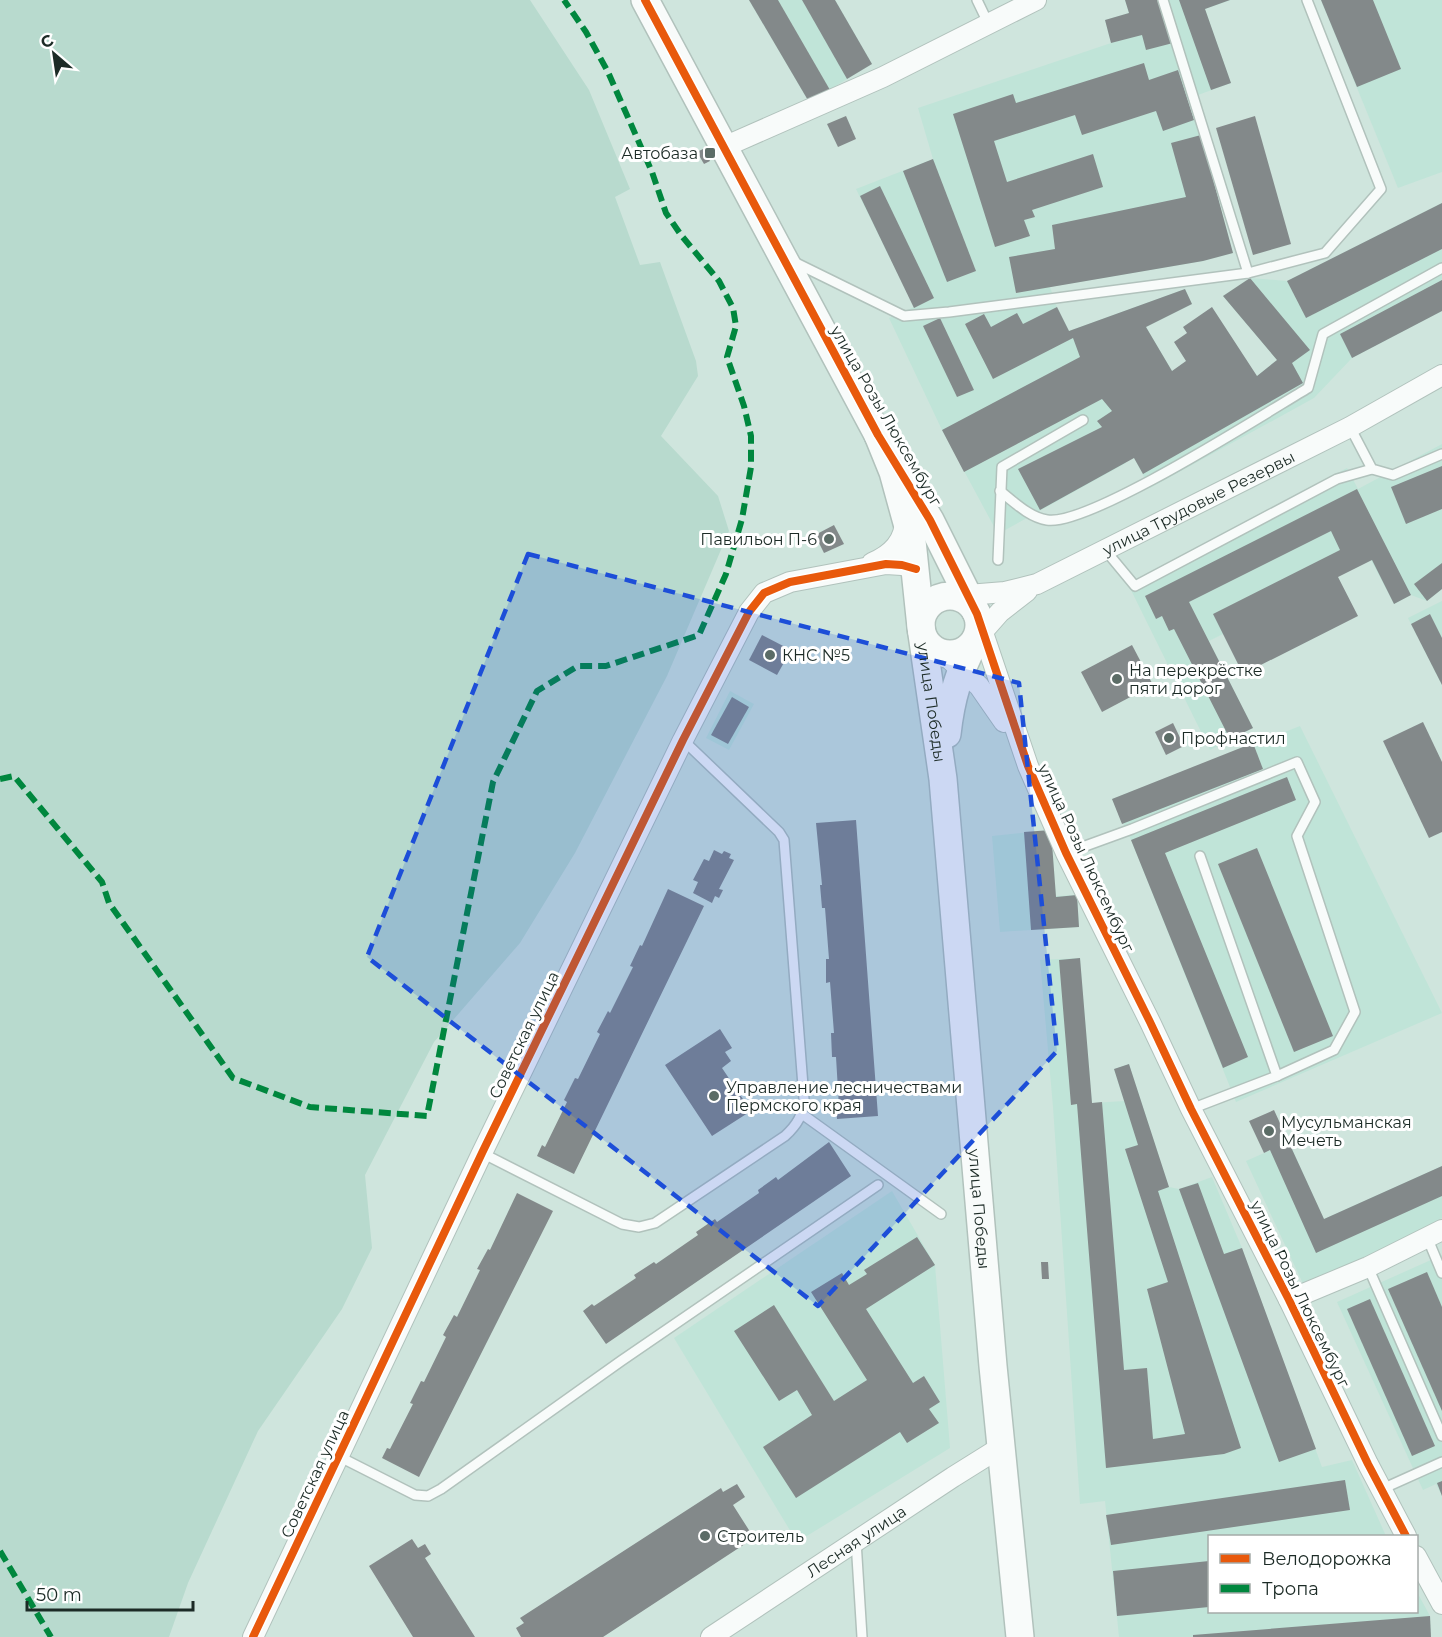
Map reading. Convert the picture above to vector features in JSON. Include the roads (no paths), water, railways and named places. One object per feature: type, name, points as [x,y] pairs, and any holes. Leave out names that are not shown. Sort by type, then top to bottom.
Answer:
[{"type":"street","name":"улица Розы Люксембург","points":[[645,0],[878,435],[930,520],[1028,766],[1066,853],[1191,1109],[1405,1535]]},
{"type":"street","points":[[724,147],[883,77],[1036,0]]},
{"type":"street","name":"улица Трудовые Резервы","points":[[969,615],[1005,592],[1037,584],[1106,551],[1350,427],[1442,375]]},
{"type":"street","name":"улица Розы Люксембург","points":[[878,435],[904,507],[916,569],[921,627]]},
{"type":"street","points":[[865,566],[881,560],[897,546],[905,528],[904,507]]},
{"type":"street","name":"Советская улица","points":[[253,1637],[482,1153],[682,740],[755,602],[764,592],[790,582],[865,566],[903,565],[916,569]]},
{"type":"street","points":[[1028,766],[989,697],[953,661],[928,644],[921,627],[923,614],[931,603],[969,615],[999,612],[1037,584]]},
{"type":"street","points":[[953,661],[957,654],[968,648],[969,615]]},
{"type":"street","name":"улица Победы","points":[[921,627],[943,780],[1001,1448],[1020,1637]]},
{"type":"street","name":"улица Победы","points":[[943,780],[953,661]]},
{"type":"street","points":[[1289,1300],[1435,1234]]},
{"type":"street","name":"Лесная улица","points":[[711,1637],[856,1540],[1001,1448]]},
{"type":"street","points":[[1418,1560],[1442,1604]]},
{"type":"lane","points":[[977,0],[989,25]]},
{"type":"lane","points":[[1163,0],[1248,273]]},
{"type":"lane","points":[[782,256],[904,316],[1248,273],[1325,253],[1381,189],[1306,0]]},
{"type":"lane","points":[[1000,491],[1030,514],[1048,521],[1083,513],[1148,482],[1308,388],[1323,334],[1442,268]]},
{"type":"lane","points":[[998,560],[1002,467],[1083,420]]},
{"type":"lane","points":[[1350,427],[1372,469]]},
{"type":"lane","points":[[1106,551],[1135,586],[1337,479],[1372,469],[1394,476],[1442,454]]},
{"type":"lane","points":[[482,1153],[622,1224],[639,1227],[655,1224],[785,1136],[802,1114],[803,1088],[784,840],[779,832],[682,740]]},
{"type":"lane","points":[[1066,853],[1132,829],[1297,762],[1315,802],[1298,836],[1355,1012],[1334,1050],[1277,1076],[1191,1109]]},
{"type":"lane","points":[[1200,856],[1277,1076]]},
{"type":"lane","points":[[802,1114],[941,1214]]},
{"type":"lane","points":[[338,1456],[414,1495],[428,1496],[441,1490],[621,1361],[878,1185]]},
{"type":"lane","points":[[1435,1234],[1442,1273]]},
{"type":"lane","points":[[1368,1266],[1442,1436]]},
{"type":"lane","points":[[1382,1489],[1442,1462]]},
{"type":"lane","points":[[856,1540],[862,1637]]},
{"type":"place","name":"Автобаза","points":[[710,153]]},
{"type":"place","name":"Павильон П-6","points":[[829,539]]},
{"type":"place","name":"КНС №5","points":[[770,655]]},
{"type":"place","name":"На перекрёстке пяти дорог","points":[[1117,679]]},
{"type":"place","name":"Профнастил","points":[[1169,738]]},
{"type":"place","name":"Управление лесничествами Пермского края","points":[[714,1096]]},
{"type":"place","name":"Мусульманская Мечеть","points":[[1269,1131]]},
{"type":"place","name":"Строитель","points":[[705,1536]]}]
